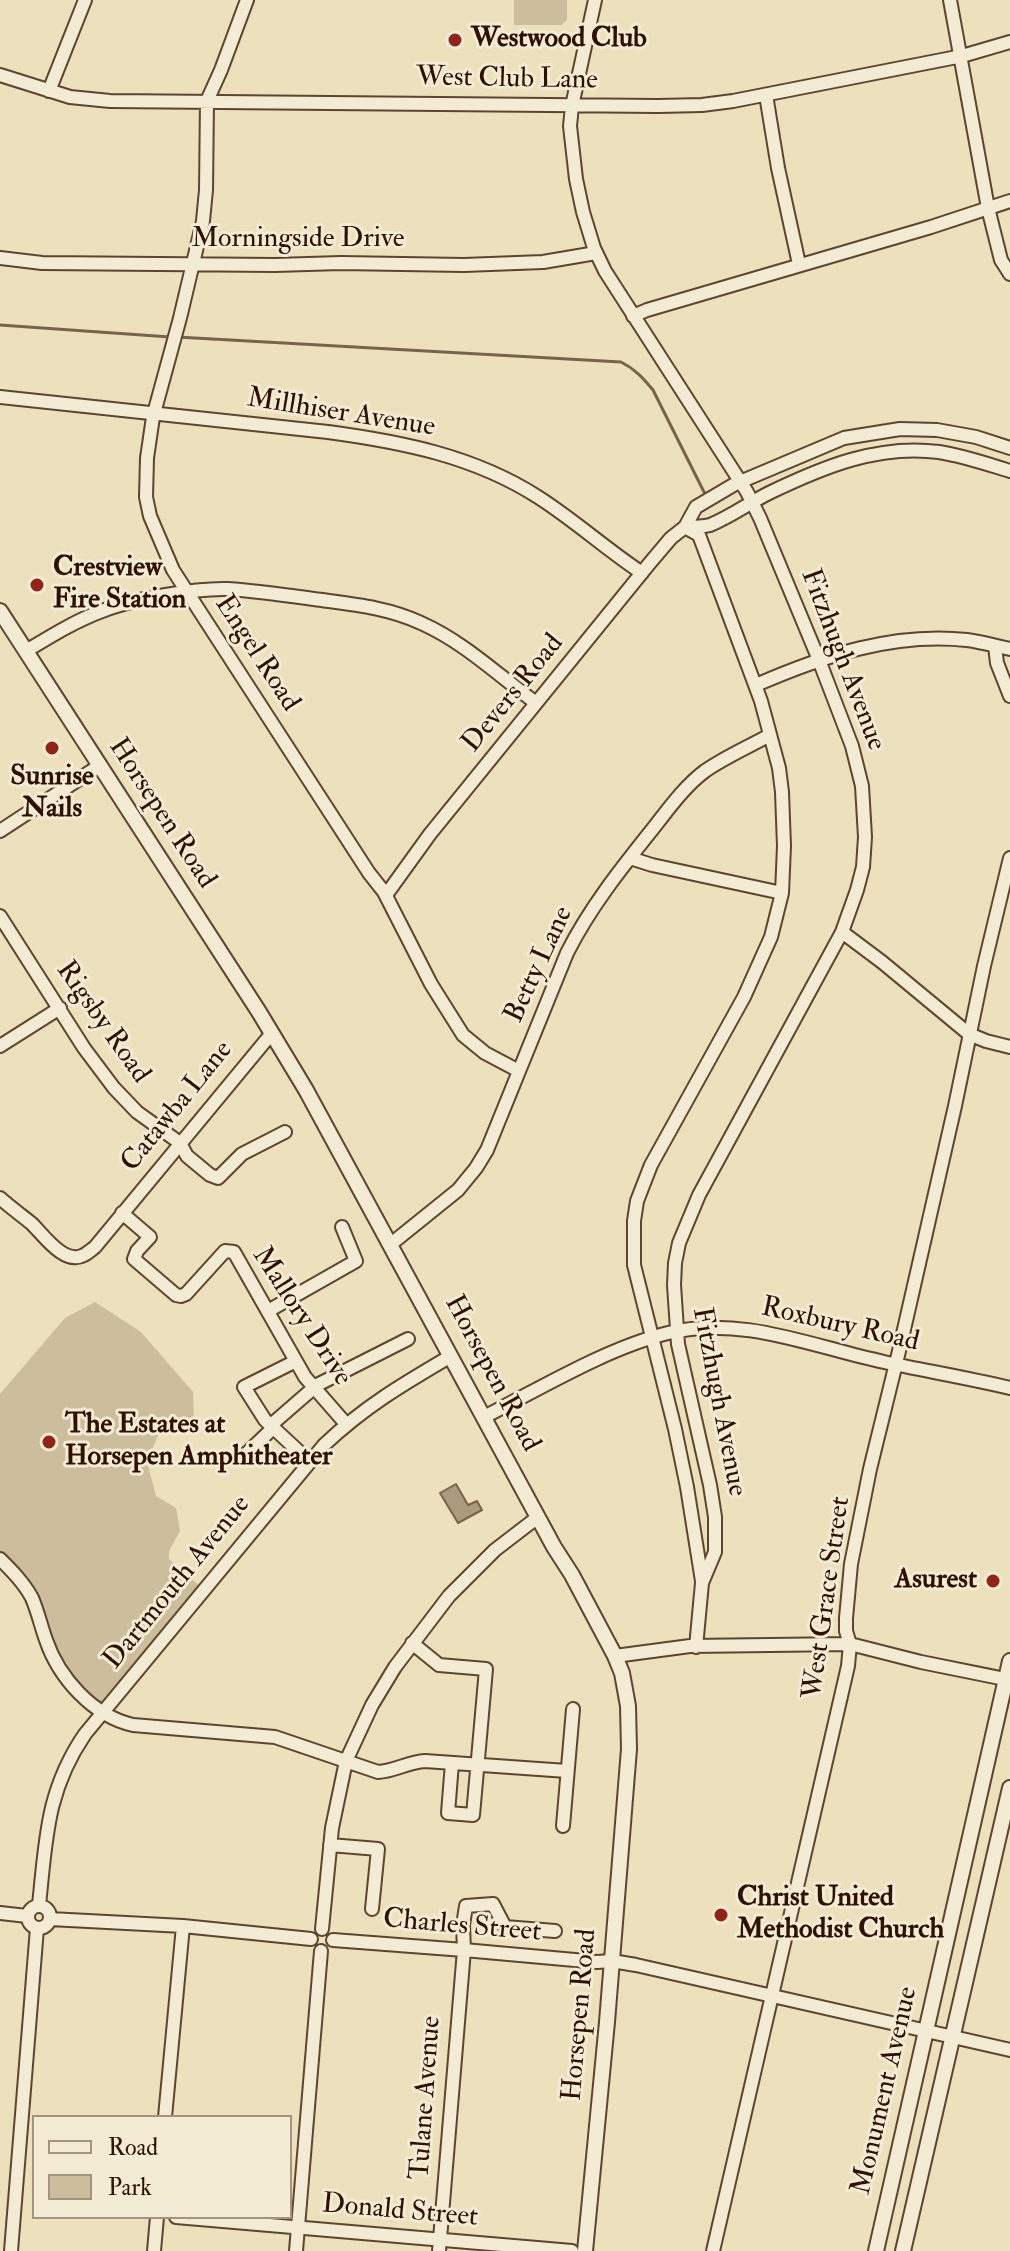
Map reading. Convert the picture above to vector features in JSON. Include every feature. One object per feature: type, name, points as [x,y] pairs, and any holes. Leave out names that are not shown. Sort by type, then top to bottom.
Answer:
[{"type":"street","points":[[49,91],[85,0]]},
{"type":"street","points":[[207,101],[247,0]]},
{"type":"street","name":"Fitzhugh Avenue","points":[[595,0],[570,126],[576,179],[596,253],[752,502],[852,746],[862,786],[865,817],[863,867],[842,932],[688,1219],[675,1263],[678,1344],[715,1517],[715,1552],[702,1583]]},
{"type":"street","points":[[950,0],[988,208],[1001,260],[1010,274]]},
{"type":"street","name":"West Club Lane","points":[[0,75],[83,99],[702,105],[962,56],[1010,42]]},
{"type":"street","points":[[766,95],[799,264]]},
{"type":"street","name":"Engel Road","points":[[207,101],[203,221],[155,413],[147,458],[146,497],[150,516],[173,570],[386,895],[431,984],[463,1035],[485,1053],[519,1071]]},
{"type":"street","points":[[633,316],[1010,201]]},
{"type":"street","name":"Morningside Drive","points":[[0,258],[42,263],[506,265],[596,253]]},
{"type":"street","name":"Millhiser Avenue","points":[[0,397],[378,439],[426,449],[496,473],[540,498],[642,573]]},
{"type":"street","name":"Devers Road","points":[[386,895],[430,834],[536,703],[671,538],[685,527],[696,507],[741,482],[818,447],[877,431],[937,430],[976,437],[1010,448]]},
{"type":"street","points":[[685,527],[708,526],[831,465],[879,453],[940,452],[1010,471]]},
{"type":"street","name":"Fitzhugh Avenue","points":[[685,527],[699,535],[756,685],[782,792],[784,846],[782,893],[771,937],[760,964],[651,1165],[637,1201],[633,1233],[634,1265],[681,1458],[702,1583],[696,1647]]},
{"type":"street","points":[[26,651],[102,610],[187,592],[225,589],[262,592],[373,607],[404,616],[448,637],[536,703]]},
{"type":"street","name":"Horsepen Road","points":[[0,611],[272,1033],[330,1132],[622,1673],[630,1733],[627,1796],[585,2251]]},
{"type":"street","points":[[756,685],[819,660],[874,644],[913,639],[971,640],[1010,649]]},
{"type":"street","points":[[995,646],[997,663],[1010,696]]},
{"type":"street","name":"Betty Lane","points":[[391,1244],[444,1203],[476,1168],[487,1150],[555,980],[578,931],[630,858],[695,780],[725,759],[770,735]]},
{"type":"street","points":[[0,831],[99,766]]},
{"type":"street","points":[[630,858],[782,893]]},
{"type":"street","name":"West Grace Street","points":[[713,2251],[848,1666],[850,1644],[846,1618],[851,1564],[870,1469],[1010,858]]},
{"type":"street","name":"Rigsby Road","points":[[0,916],[84,1048],[114,1088],[137,1112],[180,1143],[187,1156],[210,1175],[218,1178],[242,1154],[285,1132]]},
{"type":"street","points":[[842,932],[969,1034],[1010,1047]]},
{"type":"street","points":[[0,1046],[60,1008]]},
{"type":"street","name":"Catawba Lane","points":[[122,1213],[272,1033]]},
{"type":"street","points":[[0,1198],[56,1249],[74,1257],[84,1256],[95,1247],[122,1213]]},
{"type":"street","name":"Mallory Drive","points":[[122,1213],[150,1237],[134,1259],[176,1295],[186,1294],[225,1251],[234,1252],[296,1361],[314,1388],[346,1424]]},
{"type":"street","points":[[268,1311],[356,1261],[342,1227]]},
{"type":"street","name":"Roxbury Road","points":[[484,1417],[592,1363],[651,1338],[710,1327],[748,1329],[1010,1388]]},
{"type":"street","points":[[246,1454],[314,1388],[408,1339]]},
{"type":"street","name":"Dartmouth Avenue","points":[[39,1905],[54,1792],[74,1750],[309,1461],[346,1424],[380,1398],[451,1356]]},
{"type":"street","points":[[296,1361],[244,1387],[262,1416],[309,1461]]},
{"type":"street","points":[[322,1929],[330,1845],[346,1761],[380,1689],[449,1596],[475,1568],[538,1517]]},
{"type":"street","points":[[0,1559],[15,1574],[33,1601],[46,1641],[65,1677],[102,1713],[115,1720],[133,1725],[275,1737],[378,1772],[414,1762],[567,1771]]},
{"type":"street","points":[[412,1643],[439,1665],[486,1669],[473,1815],[448,1813],[452,1763]]},
{"type":"street","points":[[615,1656],[696,1647],[850,1644],[1008,1679]]},
{"type":"street","name":"Monument Avenue","points":[[876,2251],[1010,1661]]},
{"type":"street","points":[[563,1826],[573,1709]]},
{"type":"street","name":"Monument Avenue","points":[[903,2251],[1010,1788]]},
{"type":"street","points":[[330,1845],[378,1849],[372,1909]]},
{"type":"street","name":"Tulane Avenue","points":[[439,2245],[466,1906],[493,1904],[505,1927],[555,1931]]},
{"type":"street","points":[[39,1905],[48,1909],[50,1919],[47,1925],[37,1928],[29,1923],[27,1916],[39,1905]]},
{"type":"street","points":[[0,1913],[27,1916]]},
{"type":"street","points":[[50,1919],[183,1926],[311,1939]]},
{"type":"street","points":[[165,2115],[183,1926]]},
{"type":"street","points":[[11,2251],[37,1928]]},
{"type":"street","points":[[322,1929],[331,1934],[333,1940],[327,1949],[321,1951],[315,1948],[311,1939],[316,1931],[322,1929]]},
{"type":"street","name":"Charles Street","points":[[333,1940],[612,1961],[1010,2050]]},
{"type":"street","points":[[296,2251],[321,1951]]},
{"type":"street","points":[[154,2251],[157,2219]]},
{"type":"street","name":"Donald Street","points":[[200,2219],[298,2227],[439,2245],[572,2251]]},
{"type":"green space","points":[[514,0],[567,0],[567,20],[561,25],[514,25]]},
{"type":"green space","points":[[95,1302],[141,1332],[193,1392],[194,1423],[159,1433],[147,1462],[156,1496],[176,1508],[180,1531],[169,1551],[169,1559],[203,1589],[102,1712],[70,1683],[38,1614],[0,1560],[0,1394],[65,1318]]},
{"type":"shaded area","points":[[456,1484],[468,1505],[477,1501],[482,1510],[458,1523],[440,1493]]},
{"type":"waterway","points":[[0,325],[170,337]]},
{"type":"waterway","points":[[177,337],[621,362],[653,390],[705,494]]},
{"type":"place","name":"Westwood Club","points":[[455,40]]},
{"type":"place","name":"Crestview Fire Station","points":[[37,585]]},
{"type":"place","name":"Sunrise Nails","points":[[52,748]]},
{"type":"place","name":"The Estates at Horsepen Amphitheater","points":[[49,1442]]},
{"type":"place","name":"Asurest","points":[[993,1581]]},
{"type":"place","name":"Christ United Methodist Church","points":[[721,1915]]}]
